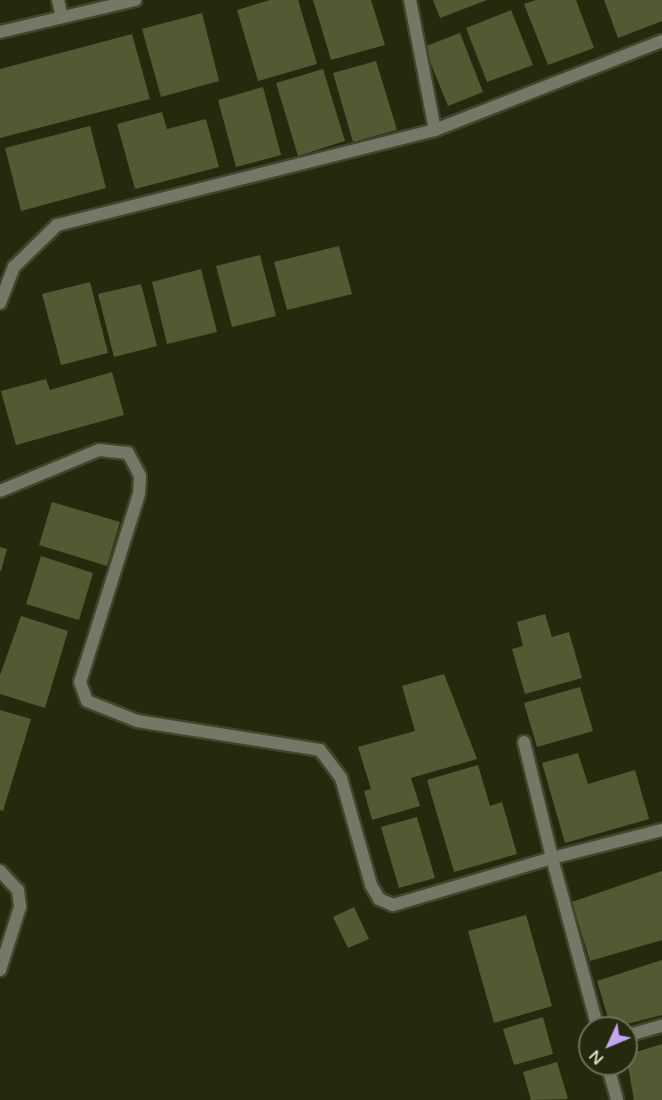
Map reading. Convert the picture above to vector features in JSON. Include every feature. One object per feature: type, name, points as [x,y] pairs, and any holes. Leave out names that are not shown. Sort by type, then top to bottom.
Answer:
[{"type":"street","points":[[58,0],[62,17]]},
{"type":"street","points":[[0,32],[135,0]]},
{"type":"street","points":[[410,0],[435,130]]},
{"type":"street","points":[[0,303],[14,267],[57,225],[435,130],[662,41]]},
{"type":"street","points":[[0,491],[99,450],[128,453],[140,476],[139,494],[80,682],[81,693],[96,706],[137,722],[320,750],[341,778],[379,899],[393,905],[552,858],[662,830]]},
{"type":"street","points":[[524,742],[552,858],[595,1016]]},
{"type":"street","points":[[0,871],[18,890],[20,907],[0,970]]},
{"type":"street","points":[[638,1033],[662,1026]]},
{"type":"street","points":[[611,1076],[617,1100]]},
{"type":"building","points":[[270,0],[298,0],[317,64],[258,81],[237,10]]},
{"type":"building","points":[[313,0],[371,0],[385,45],[331,60]]},
{"type":"building","points":[[433,0],[487,0],[440,18]]},
{"type":"building","points":[[536,0],[576,0],[594,48],[548,65],[524,4]]},
{"type":"building","points":[[604,0],[662,0],[662,21],[618,38]]},
{"type":"building","points":[[511,10],[533,65],[487,82],[466,28]]},
{"type":"building","points":[[202,13],[219,81],[161,97],[142,29]]},
{"type":"building","points":[[460,33],[483,92],[448,106],[424,47]]},
{"type":"building","points":[[132,34],[150,99],[0,138],[0,69]]},
{"type":"building","points":[[376,61],[397,130],[353,142],[333,73]]},
{"type":"building","points":[[323,69],[345,141],[298,156],[276,83]]},
{"type":"building","points":[[263,87],[281,155],[236,167],[218,100]]},
{"type":"building","points":[[162,112],[167,129],[206,119],[219,167],[135,189],[117,124]]},
{"type":"building","points":[[90,126],[106,188],[21,211],[5,148]]},
{"type":"building","points":[[339,246],[352,294],[287,310],[274,262]]},
{"type":"building","points":[[260,255],[276,316],[232,327],[216,266]]},
{"type":"building","points":[[201,269],[217,332],[167,344],[152,282]]},
{"type":"building","points":[[90,282],[108,353],[61,365],[42,294]]},
{"type":"building","points":[[141,284],[157,346],[114,357],[98,294]]},
{"type":"building","points":[[112,372],[124,415],[16,445],[1,391],[46,379],[50,390]]},
{"type":"building","points":[[52,502],[120,522],[107,566],[39,545]]},
{"type":"building","points":[[0,547],[7,549],[1,571],[0,571]]},
{"type":"building","points":[[41,556],[93,573],[79,620],[26,604]]},
{"type":"building","points":[[545,614],[552,637],[569,632],[582,678],[525,694],[512,649],[523,646],[517,622]]},
{"type":"building","points":[[21,616],[68,631],[45,708],[0,694],[0,675]]},
{"type":"building","points":[[444,674],[477,759],[411,778],[420,806],[372,820],[364,791],[371,789],[358,747],[415,731],[402,686]]},
{"type":"building","points":[[580,687],[593,731],[537,747],[524,703]]},
{"type":"building","points":[[0,710],[31,719],[3,811],[0,810]]},
{"type":"building","points":[[578,753],[588,784],[635,770],[649,819],[565,843],[542,763]]},
{"type":"building","points":[[478,765],[490,806],[502,802],[517,854],[454,872],[427,780]]},
{"type":"building","points":[[417,817],[435,878],[399,888],[381,827]]},
{"type":"building","points":[[662,871],[662,940],[590,961],[572,902]]},
{"type":"building","points":[[354,907],[369,939],[348,948],[333,917]]},
{"type":"building","points":[[526,915],[552,1006],[494,1023],[468,931]]},
{"type":"building","points":[[662,960],[662,1015],[638,1021],[638,1016],[607,1016],[597,981]]},
{"type":"building","points":[[543,1017],[553,1054],[514,1065],[503,1029]]},
{"type":"building","points":[[662,1044],[662,1100],[634,1100],[630,1076],[638,1076],[638,1051]]},
{"type":"building","points":[[557,1062],[568,1099],[531,1100],[523,1072]]}]
